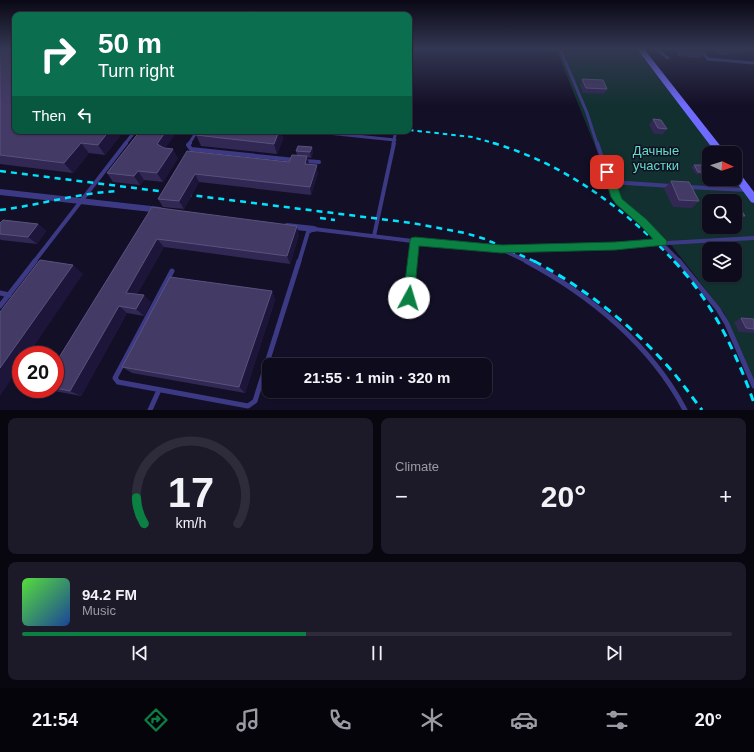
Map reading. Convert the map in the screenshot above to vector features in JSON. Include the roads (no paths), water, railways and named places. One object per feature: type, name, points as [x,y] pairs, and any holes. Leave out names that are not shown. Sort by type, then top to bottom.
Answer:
[{"type":"main road","points":[[656,68],[716,146]]},
{"type":"main road","points":[[742,183],[754,199]]},
{"type":"street","points":[[0,192],[166,211]]},
{"type":"street","points":[[275,224],[314,229]]},
{"type":"lane","points":[[568,68],[587,113],[616,197],[619,202],[643,222],[690,273],[721,314],[728,324],[754,386]]},
{"type":"lane","points":[[0,306],[133,134]]},
{"type":"lane","points":[[195,134],[188,145],[191,149],[319,162]]},
{"type":"lane","points":[[337,134],[395,140]]},
{"type":"lane","points":[[374,236],[396,134]]},
{"type":"lane","points":[[611,182],[674,186]]},
{"type":"lane","points":[[681,187],[747,190]]},
{"type":"lane","points":[[172,271],[115,378],[118,382],[248,406],[254,401],[308,232],[314,229],[501,249],[615,246],[662,242],[754,238]]},
{"type":"lane","points":[[409,298],[415,241]]},
{"type":"lane","points":[[501,249],[525,259],[558,278],[604,312],[633,340],[658,368],[677,394],[685,410]]},
{"type":"lane","points":[[0,293],[9,295]]},
{"type":"lane","points":[[150,410],[159,390]]},
{"type":"railway","points":[[412,130],[472,137],[497,144]]},
{"type":"railway","points":[[493,143],[545,163],[592,190],[635,224],[674,261]]},
{"type":"railway","points":[[0,171],[412,223],[465,233],[485,239],[535,261]]},
{"type":"railway","points":[[0,210],[88,194],[118,191]]},
{"type":"railway","points":[[320,218],[335,220]]},
{"type":"railway","points":[[535,261],[572,283],[590,296],[642,339],[672,371],[702,410]]},
{"type":"railway","points":[[674,261],[688,276],[722,328],[731,346],[754,403]]},
{"type":"park label","name":"Дачные участки","points":[[656,158]]}]
